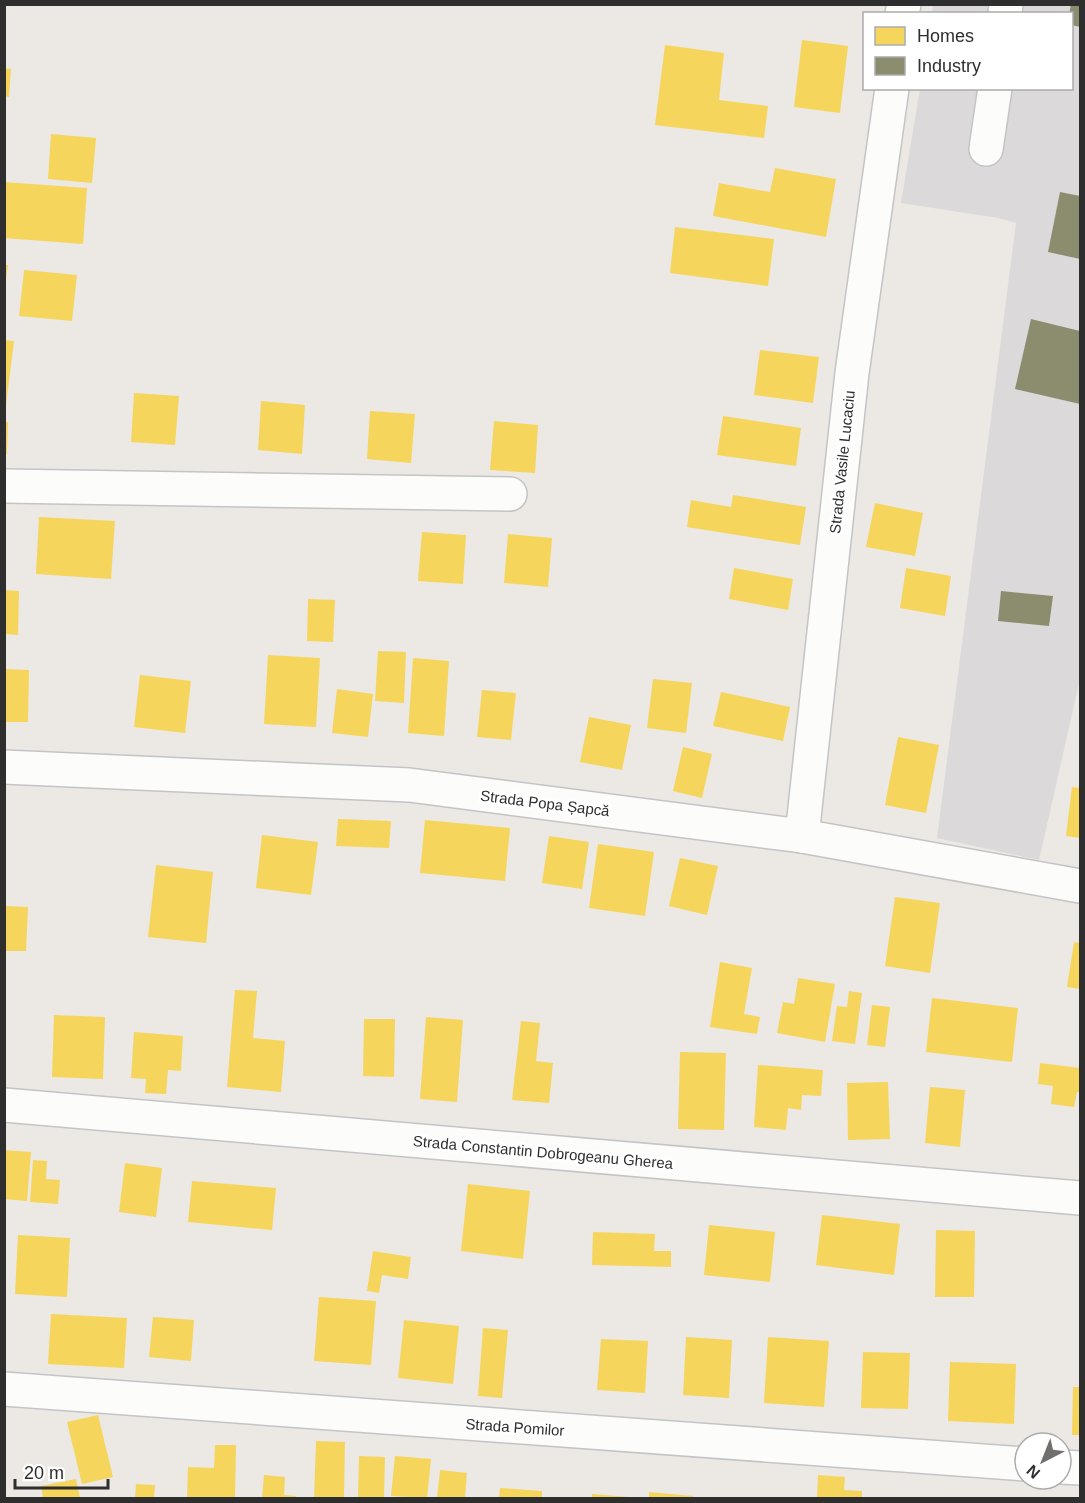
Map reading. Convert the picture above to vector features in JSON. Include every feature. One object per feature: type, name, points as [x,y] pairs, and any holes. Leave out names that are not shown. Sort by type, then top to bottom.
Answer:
[{"type":"street","name":"Strada Vasile Lucaciu","points":[[801,836],[852,373],[892,90]]},
{"type":"street","points":[[986,149],[994,90]]},
{"type":"street","points":[[4,486],[510,495]]},
{"type":"street","name":"Strada Popa Șapcă","points":[[4,767],[410,785],[801,836],[1080,886]]},
{"type":"street","name":"Strada Constantin Dobrogeanu Gherea","points":[[4,1105],[1080,1198]]},
{"type":"street","name":"Strada Pomilor","points":[[4,1389],[1013,1463]]},
{"type":"shaded area","points":[[933,5],[1080,5],[1080,679],[1039,860],[937,838],[1016,223],[998,218],[901,203],[920,90],[1073,90],[1073,12],[932,12]]},
{"type":"building: Homes","points":[[802,40],[848,46],[840,113],[794,107]]},
{"type":"building: Homes","points":[[665,45],[724,53],[719,100],[768,106],[764,138],[655,125]]},
{"type":"building: Homes","points":[[4,68],[11,69],[9,97],[4,96]]},
{"type":"building: Homes","points":[[51,134],[96,138],[92,183],[48,179]]},
{"type":"building: Homes","points":[[775,168],[836,179],[826,237],[713,216],[719,183],[770,192]]},
{"type":"building: Homes","points":[[4,182],[87,188],[83,244],[4,238]]},
{"type":"building: Homes","points":[[675,227],[774,239],[768,286],[670,273]]},
{"type":"building: Homes","points":[[4,265],[8,265],[6,280],[4,280]]},
{"type":"building: Homes","points":[[24,270],[77,275],[72,321],[19,316]]},
{"type":"building: Homes","points":[[4,340],[14,341],[6,405],[4,405]]},
{"type":"building: Homes","points":[[760,350],[819,357],[813,403],[754,395]]},
{"type":"building: Homes","points":[[134,393],[179,396],[175,445],[131,442]]},
{"type":"building: Homes","points":[[261,401],[305,405],[302,454],[258,450]]},
{"type":"building: Homes","points":[[370,411],[415,414],[411,463],[367,459]]},
{"type":"building: Homes","points":[[723,416],[801,428],[796,466],[717,455]]},
{"type":"building: Homes","points":[[494,421],[538,425],[535,473],[490,470]]},
{"type":"building: Homes","points":[[4,422],[8,422],[7,454],[4,454]]},
{"type":"building: Homes","points":[[733,495],[806,507],[800,545],[687,527],[691,500],[731,507]]},
{"type":"building: Homes","points":[[875,503],[923,513],[915,556],[866,547]]},
{"type":"building: Homes","points":[[39,517],[115,521],[111,579],[36,574]]},
{"type":"building: Homes","points":[[422,532],[466,535],[463,584],[418,581]]},
{"type":"building: Homes","points":[[508,534],[552,538],[548,587],[504,583]]},
{"type":"building: Homes","points":[[734,568],[793,579],[788,610],[729,599]]},
{"type":"building: Homes","points":[[906,568],[951,576],[945,616],[900,608]]},
{"type":"building: Homes","points":[[4,590],[19,591],[18,635],[4,634]]},
{"type":"building: Homes","points":[[308,599],[335,600],[333,642],[307,641]]},
{"type":"building: Homes","points":[[378,651],[406,652],[404,703],[375,701]]},
{"type":"building: Homes","points":[[268,655],[320,658],[316,727],[264,724]]},
{"type":"building: Homes","points":[[413,658],[449,661],[444,736],[408,733]]},
{"type":"building: Homes","points":[[4,669],[29,670],[28,722],[4,722]]},
{"type":"building: Homes","points":[[140,675],[191,681],[185,733],[134,727]]},
{"type":"building: Homes","points":[[653,679],[692,683],[686,733],[647,728]]},
{"type":"building: Homes","points":[[337,689],[373,694],[368,737],[332,733]]},
{"type":"building: Homes","points":[[482,690],[516,693],[511,740],[477,737]]},
{"type":"building: Homes","points":[[721,692],[790,707],[783,741],[713,726]]},
{"type":"building: Homes","points":[[589,717],[631,725],[622,770],[580,762]]},
{"type":"building: Homes","points":[[898,737],[939,745],[926,813],[885,805]]},
{"type":"building: Homes","points":[[683,747],[712,754],[702,798],[673,791]]},
{"type":"building: Homes","points":[[1072,787],[1080,788],[1080,838],[1066,836]]},
{"type":"building: Homes","points":[[338,819],[391,821],[389,848],[336,846]]},
{"type":"building: Homes","points":[[425,820],[510,828],[505,881],[420,873]]},
{"type":"building: Homes","points":[[262,835],[318,842],[311,895],[256,888]]},
{"type":"building: Homes","points":[[549,836],[589,842],[582,889],[542,883]]},
{"type":"building: Homes","points":[[598,844],[654,852],[645,916],[589,908]]},
{"type":"building: Homes","points":[[680,858],[718,866],[707,915],[669,906]]},
{"type":"building: Homes","points":[[156,865],[213,872],[206,943],[148,937]]},
{"type":"building: Homes","points":[[895,897],[940,903],[930,973],[885,966]]},
{"type":"building: Homes","points":[[4,906],[28,907],[26,951],[4,951]]},
{"type":"building: Homes","points":[[1074,942],[1080,943],[1080,989],[1067,987]]},
{"type":"building: Homes","points":[[720,962],[752,968],[744,1014],[760,1017],[757,1034],[710,1027]]},
{"type":"building: Homes","points":[[798,978],[835,984],[825,1042],[777,1033],[783,1002],[794,1004]]},
{"type":"building: Homes","points":[[235,990],[257,991],[253,1038],[285,1041],[281,1092],[227,1087]]},
{"type":"building: Homes","points":[[849,991],[862,993],[855,1044],[832,1041],[837,1006],[847,1007]]},
{"type":"building: Homes","points":[[932,998],[1018,1008],[1012,1062],[926,1052]]},
{"type":"building: Homes","points":[[872,1005],[890,1007],[885,1047],[867,1045]]},
{"type":"building: Homes","points":[[54,1015],[105,1017],[103,1079],[52,1077]]},
{"type":"building: Homes","points":[[426,1017],[463,1020],[457,1102],[420,1099]]},
{"type":"building: Homes","points":[[364,1019],[395,1019],[394,1077],[363,1076]]},
{"type":"building: Homes","points":[[521,1021],[540,1023],[536,1061],[553,1063],[549,1103],[512,1100]]},
{"type":"building: Homes","points":[[134,1032],[183,1036],[181,1071],[168,1070],[166,1094],[145,1093],[146,1079],[131,1078]]},
{"type":"building: Homes","points":[[680,1052],[726,1053],[724,1130],[678,1129]]},
{"type":"building: Homes","points":[[1040,1063],[1080,1068],[1080,1092],[1077,1092],[1074,1107],[1051,1104],[1053,1086],[1038,1084]]},
{"type":"building: Homes","points":[[758,1065],[823,1070],[821,1096],[802,1095],[801,1110],[788,1108],[786,1130],[754,1127]]},
{"type":"building: Homes","points":[[888,1082],[890,1139],[848,1140],[847,1083]]},
{"type":"building: Homes","points":[[930,1087],[965,1090],[960,1147],[925,1143]]},
{"type":"building: Homes","points":[[4,1150],[31,1152],[27,1201],[4,1199]]},
{"type":"building: Homes","points":[[33,1160],[47,1161],[46,1179],[60,1180],[58,1204],[30,1202]]},
{"type":"building: Homes","points":[[125,1163],[162,1168],[156,1217],[119,1212]]},
{"type":"building: Homes","points":[[192,1181],[276,1188],[272,1230],[188,1222]]},
{"type":"building: Homes","points":[[468,1184],[530,1191],[523,1259],[461,1251]]},
{"type":"building: Homes","points":[[822,1215],[900,1224],[894,1275],[816,1265]]},
{"type":"building: Homes","points":[[709,1225],[775,1232],[770,1282],[704,1275]]},
{"type":"building: Homes","points":[[936,1230],[975,1231],[974,1297],[935,1297]]},
{"type":"building: Homes","points":[[593,1232],[655,1234],[654,1251],[671,1251],[671,1267],[592,1265]]},
{"type":"building: Homes","points":[[18,1235],[70,1238],[67,1297],[15,1294]]},
{"type":"building: Homes","points":[[373,1251],[411,1257],[408,1279],[382,1275],[379,1293],[367,1291]]},
{"type":"building: Homes","points":[[319,1297],[376,1301],[371,1365],[314,1361]]},
{"type":"building: Homes","points":[[51,1314],[127,1318],[124,1368],[48,1364]]},
{"type":"building: Homes","points":[[153,1317],[194,1320],[191,1361],[149,1357]]},
{"type":"building: Homes","points":[[404,1320],[459,1326],[453,1384],[398,1378]]},
{"type":"building: Homes","points":[[483,1328],[508,1330],[502,1398],[478,1396]]},
{"type":"building: Homes","points":[[686,1337],[732,1340],[729,1398],[683,1395]]},
{"type":"building: Homes","points":[[768,1337],[829,1341],[824,1407],[764,1403]]},
{"type":"building: Homes","points":[[601,1339],[648,1341],[645,1393],[597,1390]]},
{"type":"building: Homes","points":[[863,1352],[910,1353],[908,1409],[861,1408]]},
{"type":"building: Homes","points":[[950,1362],[1016,1364],[1014,1424],[948,1421]]},
{"type":"building: Homes","points":[[1073,1387],[1080,1387],[1080,1435],[1073,1435]]},
{"type":"building: Homes","points":[[98,1415],[113,1477],[82,1484],[67,1422]]},
{"type":"building: Homes","points":[[316,1441],[345,1442],[344,1498],[314,1498]]},
{"type":"building: Homes","points":[[215,1445],[236,1445],[235,1498],[187,1498],[188,1467],[214,1468]]},
{"type":"building: Homes","points":[[359,1456],[385,1457],[384,1498],[358,1498]]},
{"type":"building: Homes","points":[[395,1456],[431,1459],[427,1498],[391,1496]]},
{"type":"building: Homes","points":[[440,1470],[467,1473],[465,1498],[437,1498]]},
{"type":"building: Homes","points":[[264,1475],[285,1477],[284,1495],[296,1496],[296,1498],[262,1498]]},
{"type":"building: Homes","points":[[818,1475],[845,1477],[844,1490],[862,1491],[862,1498],[817,1498]]},
{"type":"building: Homes","points":[[76,1479],[80,1498],[43,1498],[41,1486]]},
{"type":"building: Homes","points":[[136,1484],[155,1485],[154,1498],[135,1498]]},
{"type":"building: Homes","points":[[500,1488],[542,1491],[542,1498],[499,1498]]},
{"type":"building: Homes","points":[[649,1492],[693,1496],[693,1498],[649,1498]]},
{"type":"building: Homes","points":[[592,1494],[629,1497],[629,1498],[592,1498]]},
{"type":"building: Industry","points":[[1071,4],[1080,4],[1080,27],[1073,25],[1073,12],[1069,12]]},
{"type":"building: Industry","points":[[1060,192],[1080,196],[1080,259],[1048,252]]},
{"type":"building: Industry","points":[[1031,319],[1080,331],[1080,404],[1015,389]]},
{"type":"building: Industry","points":[[1001,591],[1053,596],[1049,626],[998,621]]}]
